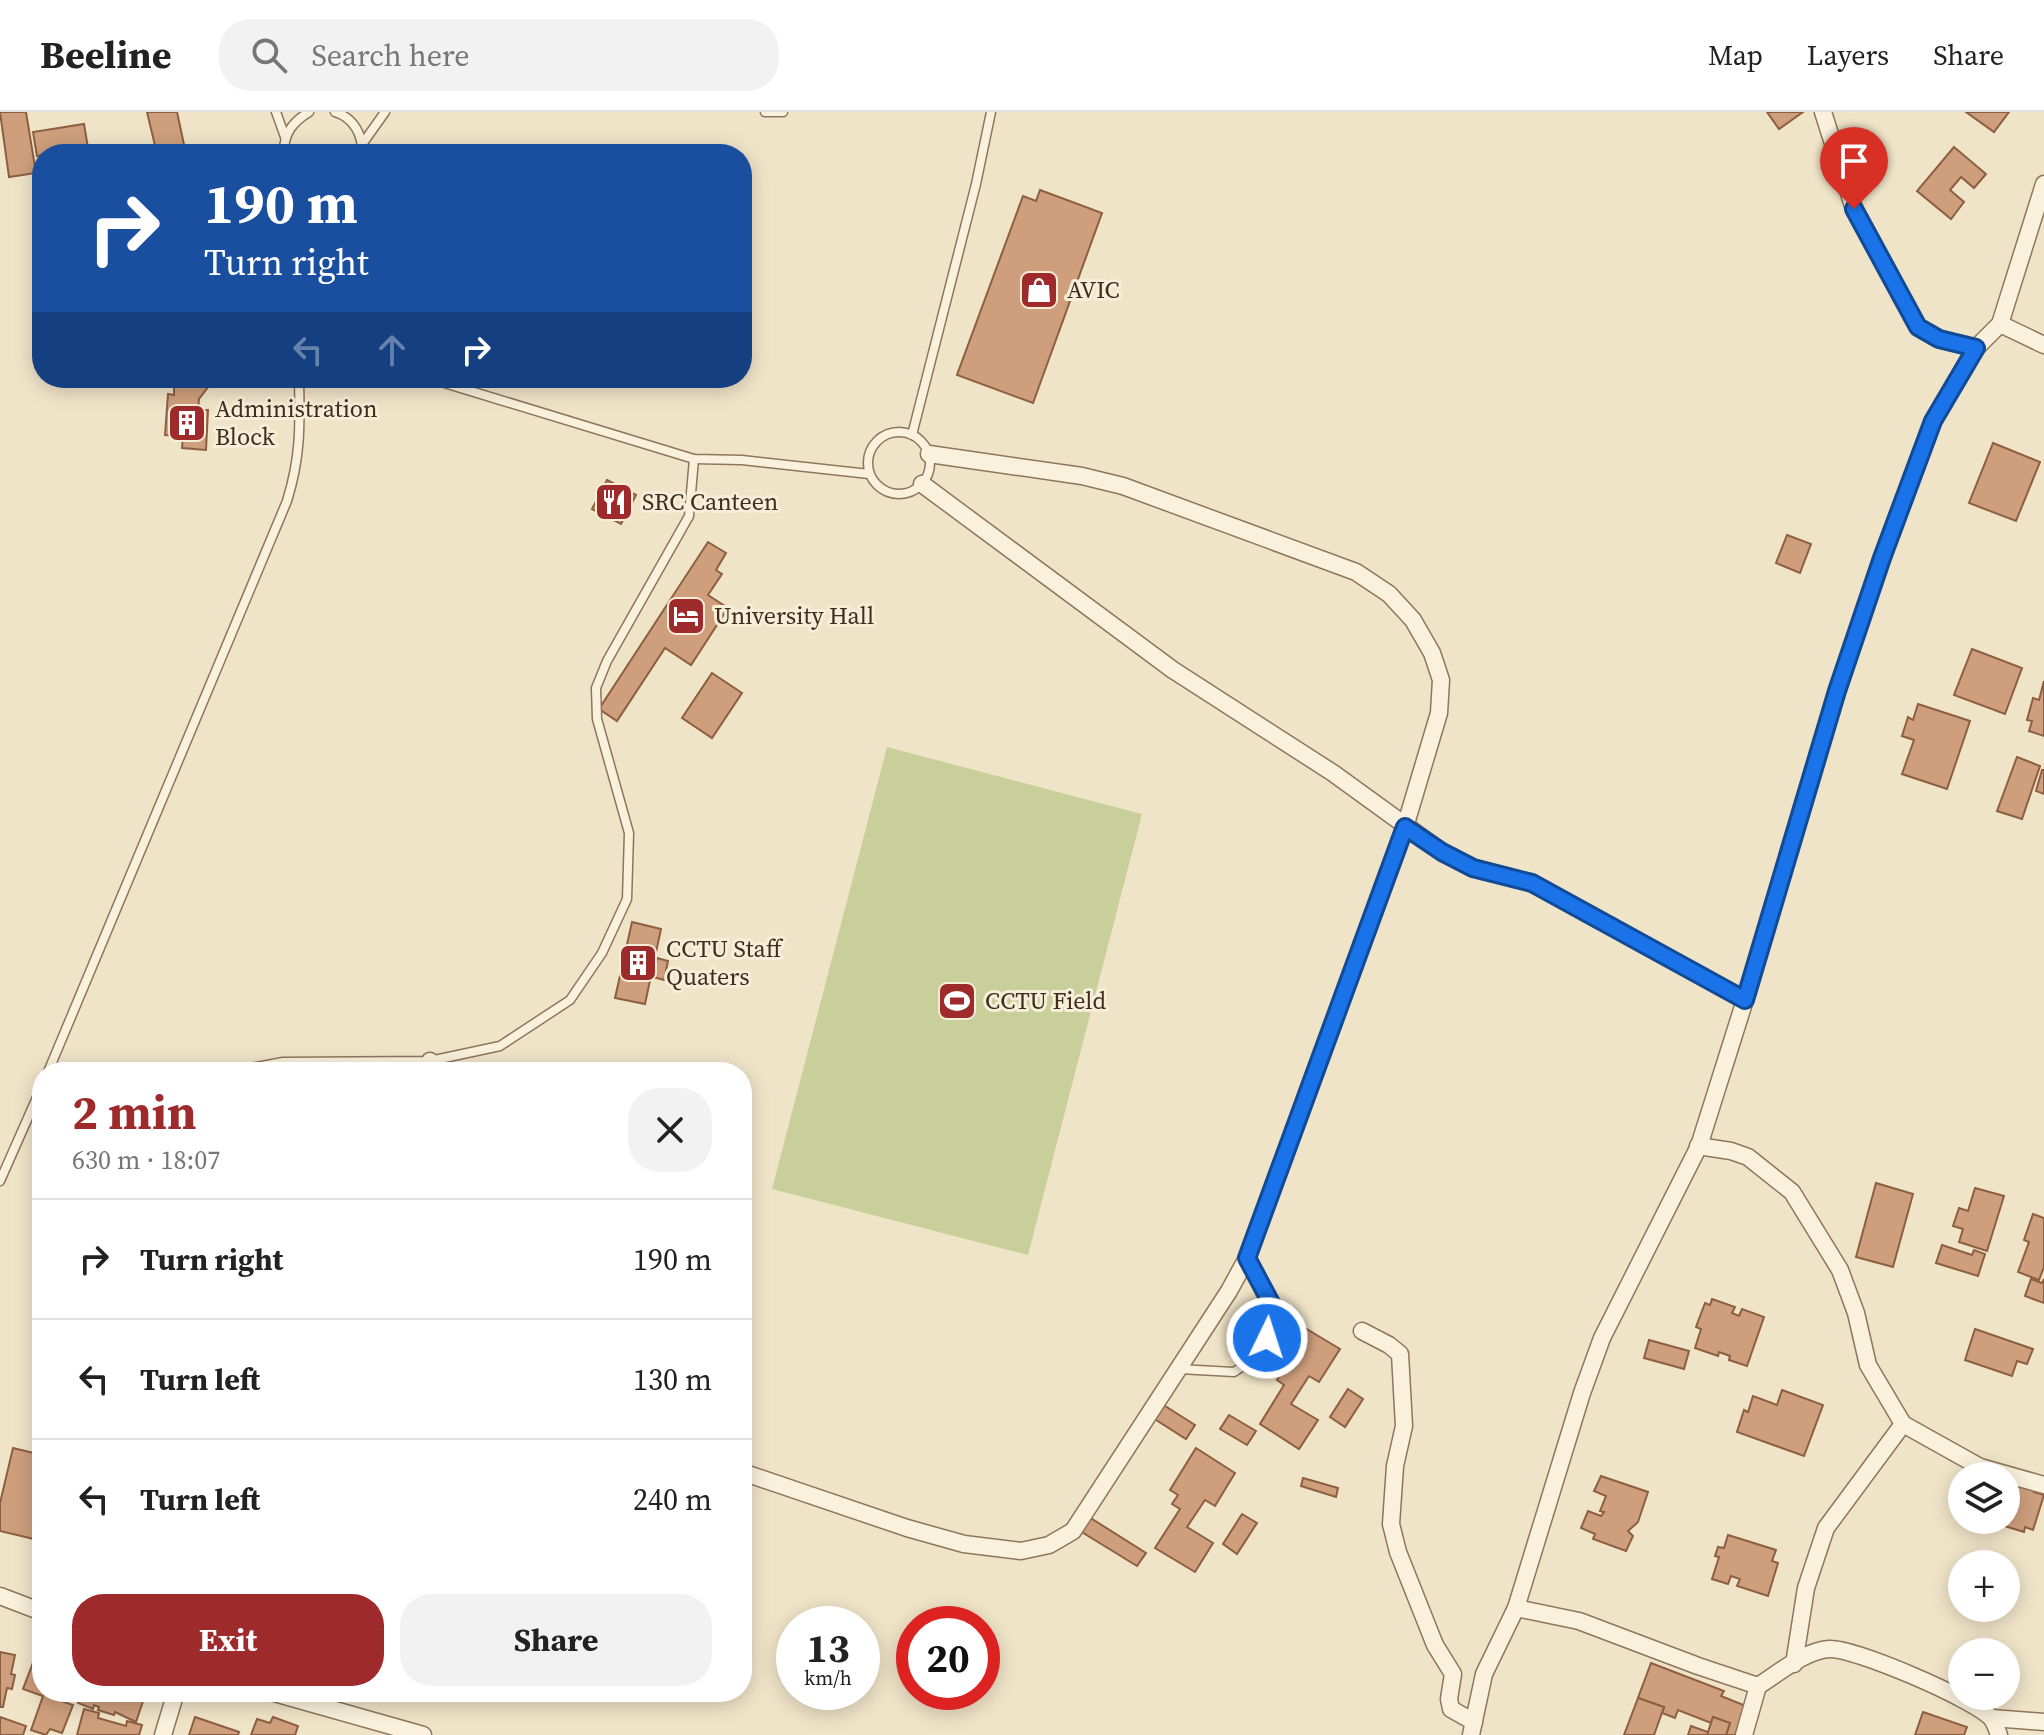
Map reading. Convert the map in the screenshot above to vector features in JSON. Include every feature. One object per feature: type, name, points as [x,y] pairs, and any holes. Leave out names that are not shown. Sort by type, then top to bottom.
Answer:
[{"type":"street","points":[[1823,112],[1854,209],[1918,327],[1939,339],[1976,348]]},
{"type":"street","points":[[1362,1331],[1400,1354],[1404,1426],[1395,1466],[1391,1524],[1398,1552],[1435,1645],[1453,1674],[1449,1699],[1451,1709],[1472,1728],[1484,1674],[1516,1608],[1602,1338],[1698,1146],[1837,691],[1882,558],[1933,421],[1976,348],[2000,324],[2044,184]]},
{"type":"street","points":[[2000,324],[2044,345]]},
{"type":"street","points":[[752,1475],[964,1544],[1021,1551],[1049,1545],[1073,1531],[1229,1291],[1247,1258],[1405,827],[1439,713],[1441,680],[1432,653],[1413,620],[1389,594],[1356,572],[1123,486],[1082,476],[929,454]]},
{"type":"street","points":[[922,484],[1173,670],[1333,773],[1442,852],[1473,868],[1532,883],[1745,1000]]},
{"type":"street","points":[[1698,1146],[1748,1157],[1792,1192],[1840,1270],[1856,1313],[1868,1365],[1903,1424],[1980,1467],[2044,1485]]},
{"type":"street","points":[[1794,1664],[1806,1588],[1826,1528],[1903,1424]]},
{"type":"street","points":[[0,1596],[32,1608]]},
{"type":"street","points":[[1516,1608],[1579,1621],[1758,1686]]},
{"type":"street","points":[[1744,1735],[1758,1686],[1812,1653],[1829,1649],[1847,1651],[1917,1678],[1973,1705],[1992,1718],[2044,1722]]},
{"type":"street","points":[[163,1735],[173,1702]]},
{"type":"street","points":[[306,1702],[423,1735]]},
{"type":"street","points":[[1992,1718],[1999,1735]]},
{"type":"lane","points":[[276,112],[285,137]]},
{"type":"lane","points":[[284,144],[294,122],[309,112]]},
{"type":"lane","points":[[335,112],[343,114],[356,127],[363,143]]},
{"type":"lane","points":[[363,143],[385,112]]},
{"type":"lane","points":[[765,112],[783,112]]},
{"type":"lane","points":[[912,435],[976,184],[991,112]]},
{"type":"lane","points":[[52,1062],[287,501],[296,474],[300,444],[299,388]]},
{"type":"lane","points":[[461,388],[694,459],[742,460],[869,474]]},
{"type":"lane","points":[[900,432],[912,435],[929,454],[930,464],[922,484],[914,491],[893,494],[883,490],[869,474],[871,450],[878,440],[888,434],[900,432]]},
{"type":"lane","points":[[442,1062],[500,1046],[570,1000],[602,953],[627,899],[629,833],[597,719],[596,688],[607,661],[689,516],[694,459]]},
{"type":"lane","points":[[0,1181],[32,1110]]},
{"type":"lane","points":[[1179,1369],[1234,1372],[1255,1358],[1267,1338],[1272,1305],[1247,1258]]},
{"type":"green space","name":"CCTU Field","points":[[887,747],[1142,814],[1028,1255],[772,1189]]},
{"type":"building","points":[[0,112],[26,112],[32,149],[32,174],[9,177]]},
{"type":"building","points":[[147,112],[177,112],[184,144],[155,144]]},
{"type":"building","points":[[1767,112],[1803,112],[1779,129]]},
{"type":"building","points":[[1966,112],[2009,112],[1994,132]]},
{"type":"building","points":[[84,124],[87,144],[35,144],[33,132]]},
{"type":"building","points":[[1954,147],[1986,174],[1974,188],[1961,177],[1950,190],[1964,202],[1951,219],[1917,191]]},
{"type":"building","points":[[1040,190],[1102,213],[1033,403],[957,375],[1023,196],[1036,201]]},
{"type":"building","name":"Administration Block","points":[[174,388],[207,388],[199,399],[198,410],[208,410],[206,450],[182,448],[183,436],[165,435],[168,394],[174,395]]},
{"type":"building","points":[[1993,443],[2040,462],[2016,521],[1969,503]]},
{"type":"building","name":"SRC Canteen","points":[[607,480],[636,495],[621,524],[592,509]]},
{"type":"building","points":[[1787,535],[1811,544],[1800,573],[1776,563]]},
{"type":"building","points":[[708,542],[726,553],[716,570],[722,574],[708,595],[728,608],[691,665],[665,648],[617,721],[599,709]]},
{"type":"building","points":[[1972,649],[2022,668],[2005,714],[1954,695]]},
{"type":"building","points":[[712,673],[742,693],[712,738],[682,718]]},
{"type":"building","points":[[2044,681],[2044,736],[2029,731],[2032,721],[2027,720],[2033,698],[2039,700]]},
{"type":"building","points":[[1918,704],[1970,721],[1947,789],[1902,774],[1914,740],[1902,736],[1908,717],[1913,720]]},
{"type":"building","points":[[2017,757],[2040,766],[2022,819],[1997,811]]},
{"type":"building","points":[[2044,770],[2044,794],[2036,791]]},
{"type":"building","name":"CCTU Staff Quaters","points":[[632,922],[661,929],[645,1004],[615,998]]},
{"type":"building","points":[[657,958],[668,961],[664,980],[653,977]]},
{"type":"building","points":[[1876,1183],[1913,1194],[1893,1267],[1856,1257]]},
{"type":"building","points":[[1975,1188],[2004,1196],[1987,1251],[1959,1242],[1963,1229],[1953,1226],[1959,1208],[1968,1211]]},
{"type":"building","points":[[2033,1214],[2044,1218],[2044,1267],[2039,1280],[2018,1272],[2029,1242],[2024,1240]]},
{"type":"building","points":[[1942,1245],[1972,1255],[1974,1250],[1985,1254],[1978,1276],[1936,1263]]},
{"type":"building","points":[[2031,1279],[2042,1283],[2044,1279],[2044,1303],[2025,1296]]},
{"type":"building","points":[[1712,1299],[1735,1307],[1732,1313],[1739,1316],[1742,1309],[1764,1317],[1747,1366],[1729,1360],[1730,1356],[1719,1352],[1718,1356],[1695,1348],[1701,1329],[1696,1327],[1705,1303],[1710,1305]]},
{"type":"building","points":[[1300,1325],[1340,1349],[1319,1382],[1309,1376],[1291,1404],[1318,1420],[1299,1449],[1260,1424],[1284,1385],[1277,1380],[1282,1371],[1274,1366]]},
{"type":"building","points":[[1975,1329],[2033,1349],[2027,1364],[2017,1361],[2012,1376],[1965,1360]]},
{"type":"building","points":[[1649,1340],[1689,1351],[1684,1369],[1644,1358]]},
{"type":"building","points":[[1348,1389],[1363,1399],[1345,1427],[1330,1417]]},
{"type":"building","points":[[1782,1390],[1823,1405],[1804,1456],[1737,1432],[1744,1410],[1748,1412],[1753,1396],[1777,1405]]},
{"type":"building","points":[[1162,1404],[1195,1425],[1186,1439],[1153,1418]]},
{"type":"building","points":[[1229,1415],[1256,1431],[1247,1445],[1220,1429]]},
{"type":"building","points":[[13,1448],[32,1453],[32,1539],[0,1531],[0,1503]]},
{"type":"building","points":[[1196,1448],[1235,1473],[1215,1506],[1205,1500],[1187,1527],[1213,1543],[1195,1572],[1155,1548],[1180,1509],[1172,1504],[1178,1495],[1170,1490]]},
{"type":"building","points":[[1601,1476],[1648,1492],[1638,1522],[1628,1531],[1633,1536],[1626,1551],[1593,1539],[1595,1534],[1581,1528],[1588,1511],[1601,1516],[1604,1512],[1600,1511],[1606,1496],[1594,1491]]},
{"type":"building","points":[[1303,1478],[1338,1488],[1336,1497],[1301,1486]]},
{"type":"building","points":[[2020,1480],[2036,1485],[2034,1492],[2044,1495],[2033,1530],[2025,1527],[2024,1532],[2020,1531]]},
{"type":"building","points":[[1242,1514],[1257,1523],[1237,1554],[1223,1544]]},
{"type":"building","points":[[1089,1517],[1146,1553],[1137,1566],[1080,1531]]},
{"type":"building","points":[[1728,1535],[1776,1550],[1772,1561],[1778,1563],[1768,1596],[1737,1586],[1740,1579],[1731,1576],[1728,1584],[1712,1579],[1719,1557],[1715,1556],[1718,1547],[1724,1548]]},
{"type":"building","points":[[0,1652],[15,1655],[12,1689],[7,1688],[3,1707],[0,1707]]},
{"type":"building","points":[[1651,1663],[1724,1691],[1721,1696],[1746,1706],[1735,1735],[1726,1735],[1730,1723],[1713,1717],[1711,1723],[1678,1710],[1675,1718],[1662,1713],[1664,1707],[1638,1698]]},
{"type":"building","points":[[32,1665],[32,1692],[23,1689]]},
{"type":"building","points":[[1638,1698],[1664,1707],[1654,1735],[1624,1735]]},
{"type":"building","points":[[41,1702],[73,1705],[62,1733],[50,1729],[46,1735],[31,1730]]},
{"type":"building","points":[[143,1702],[136,1722],[115,1712],[114,1715],[98,1710],[99,1707],[94,1705],[93,1709],[78,1703]]},
{"type":"building","points":[[84,1709],[99,1713],[98,1718],[126,1726],[127,1721],[142,1725],[139,1735],[77,1735]]},
{"type":"building","points":[[1923,1712],[1967,1727],[1964,1735],[1915,1735]]},
{"type":"building","points":[[0,1717],[26,1726],[23,1735],[0,1735]]},
{"type":"building","points":[[195,1717],[239,1732],[238,1735],[189,1735]]},
{"type":"building","points":[[273,1717],[298,1726],[295,1735],[251,1735],[257,1719],[270,1723]]},
{"type":"building","points":[[1713,1717],[1730,1723],[1726,1735],[1707,1735]]},
{"type":"building","points":[[1691,1726],[1708,1732],[1707,1735],[1688,1735]]},
{"type":"place","name":"AVIC","points":[[1039,290]]},
{"type":"place","name":"Administration Block","points":[[187,423]]},
{"type":"place","name":"SRC Canteen","points":[[614,502]]},
{"type":"place","name":"University Hall","points":[[686,616]]},
{"type":"place","name":"CCTU Staff Quaters","points":[[638,963]]},
{"type":"place","name":"CCTU Field","points":[[957,1001]]},
{"type":"route","points":[[1267,1338],[1272,1305],[1247,1258],[1405,827],[1473,868],[1532,883],[1745,1000],[1837,691],[1882,558],[1933,421],[1976,348],[1939,339],[1918,327],[1854,209]]}]
